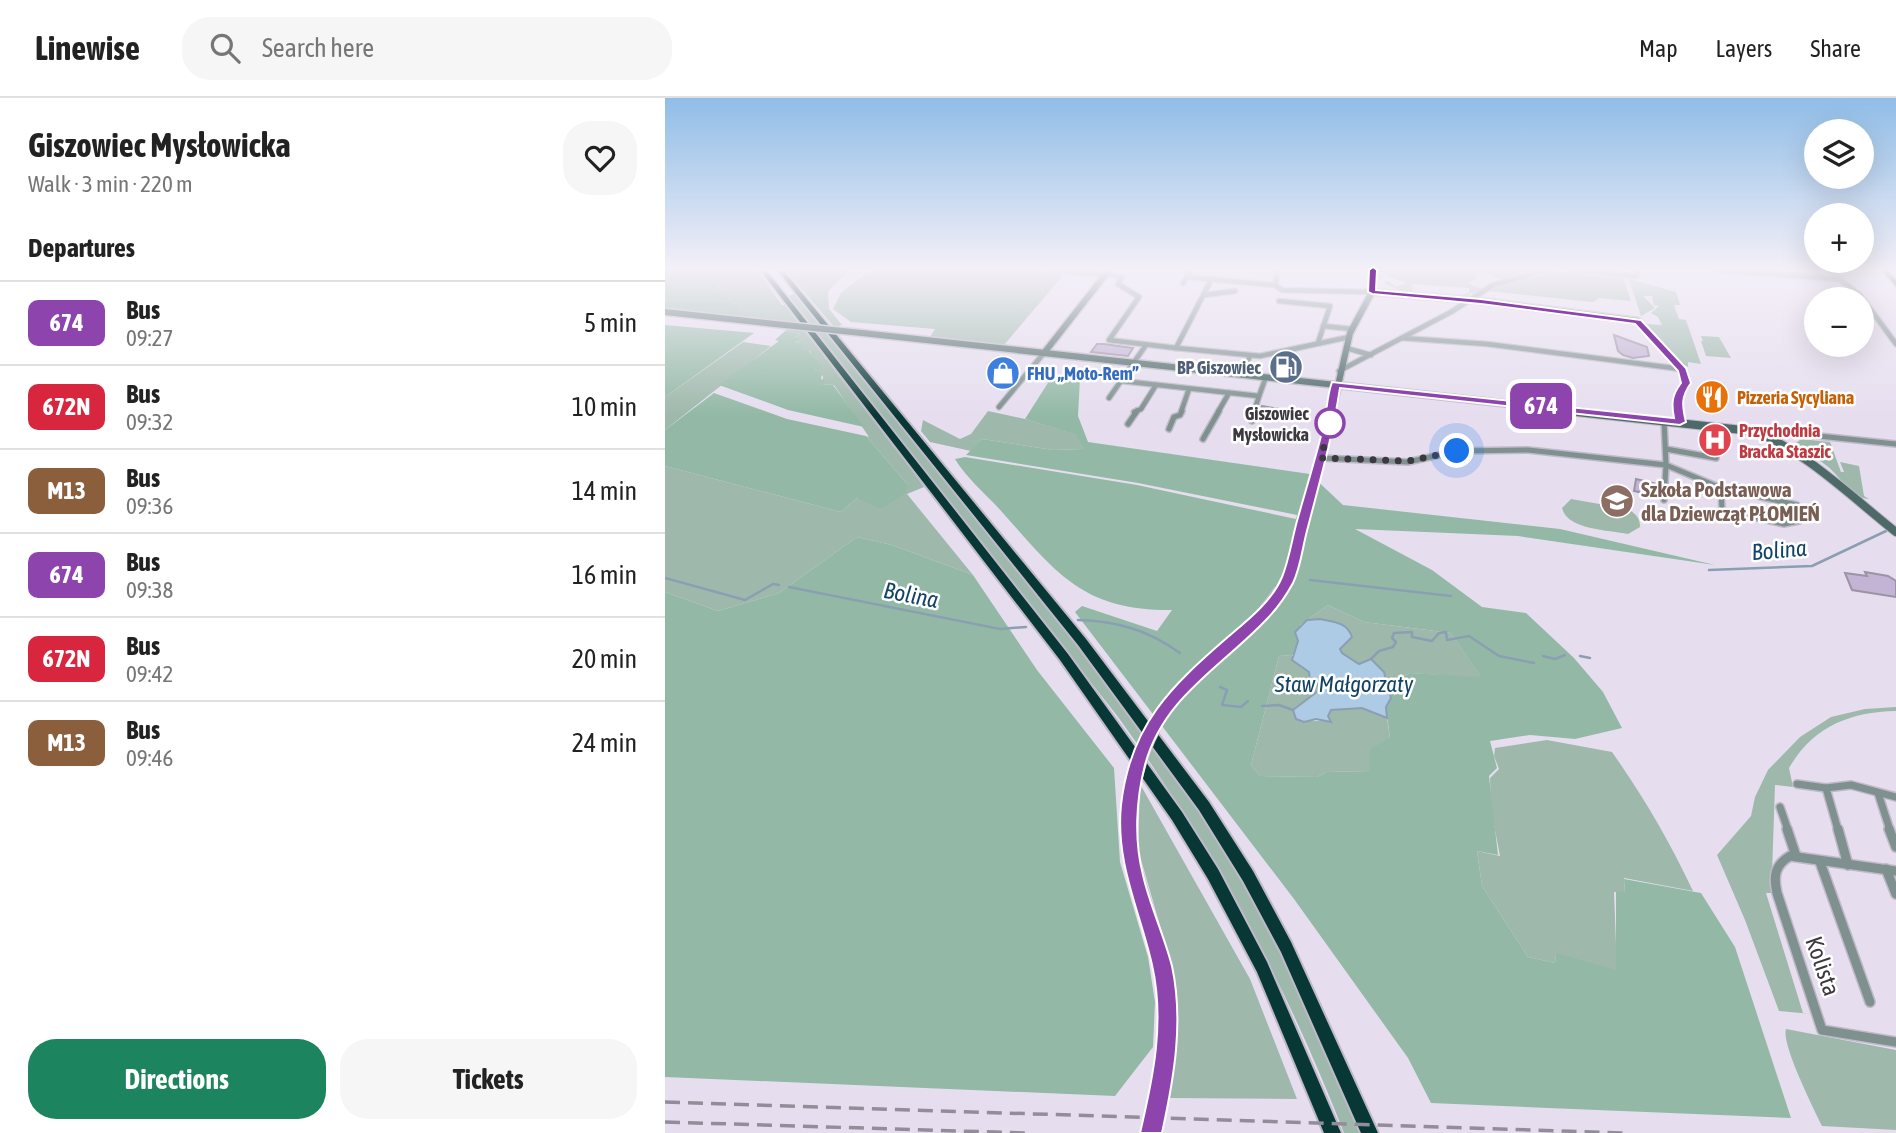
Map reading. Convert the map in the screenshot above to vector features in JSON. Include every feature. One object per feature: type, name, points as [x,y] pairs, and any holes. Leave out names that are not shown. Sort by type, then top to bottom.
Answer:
[{"type":"highway","points":[[801,318],[1064,657],[1171,807],[1213,874],[1256,956],[1333,1133]]},
{"type":"highway","points":[[819,318],[1082,642],[1204,806],[1248,876],[1286,947],[1370,1133]]},
{"type":"street","points":[[723,318],[1739,429],[1767,436],[1792,450],[1896,532]]},
{"type":"street","points":[[999,407],[1071,318]]},
{"type":"street","points":[[1124,318],[1109,340],[1250,356],[1349,337]]},
{"type":"street","points":[[1176,348],[1191,318]]},
{"type":"street","points":[[1318,343],[1326,318]]},
{"type":"street","points":[[1151,1133],[1164,1074],[1168,1008],[1162,965],[1131,864],[1128,825],[1133,783],[1153,725],[1177,692],[1261,617],[1277,598],[1292,570],[1332,415],[1335,384],[1349,337],[1358,318]]},
{"type":"street","points":[[1339,371],[1438,318]]},
{"type":"street","points":[[1611,318],[1639,322],[1681,369],[1686,383],[1678,398],[1684,423]]},
{"type":"street","points":[[1877,318],[1896,344]]},
{"type":"street","points":[[1323,326],[1352,329]]},
{"type":"street","points":[[1402,338],[1487,344],[1681,369]]},
{"type":"street","points":[[1109,398],[1146,345]]},
{"type":"street","points":[[1346,348],[1371,355]]},
{"type":"street","points":[[1241,375],[1250,356]]},
{"type":"street","points":[[1252,421],[1266,377]]},
{"type":"street","points":[[1122,381],[1259,396]]},
{"type":"street","points":[[1128,424],[1134,412],[1141,409],[1156,385]]},
{"type":"street","points":[[1169,429],[1174,417],[1180,415],[1189,389]]},
{"type":"street","points":[[1203,439],[1210,422],[1216,418],[1229,393]]},
{"type":"street","points":[[1664,420],[1664,500]]},
{"type":"street","points":[[1767,436],[1780,432],[1896,444]]},
{"type":"street","points":[[1666,449],[1716,458]]},
{"type":"street","points":[[1321,458],[1408,461],[1457,451],[1528,450],[1666,465],[1721,488],[1797,505],[1799,521],[1784,524],[1722,510],[1721,488]]},
{"type":"street","points":[[1878,517],[1896,527]]},
{"type":"street","points":[[1797,783],[1826,788],[1838,785],[1896,797]]},
{"type":"street","points":[[1826,788],[1848,865]]},
{"type":"street","points":[[1878,793],[1879,803],[1896,847]]},
{"type":"street","points":[[1780,807],[1796,856],[1820,862],[1891,870],[1896,894]]},
{"type":"street","name":"Kolista","points":[[1796,856],[1781,860],[1774,874],[1775,881],[1822,1030],[1896,1042]]},
{"type":"street","name":"Kolista","points":[[1820,862],[1870,1002]]},
{"type":"green space","points":[[748,318],[796,318],[800,324]]},
{"type":"green space","points":[[805,318],[816,318],[1112,689],[1201,810],[1287,963],[1361,1133],[1344,1133],[1297,1023],[1245,918],[1185,815],[1118,717]]},
{"type":"green space","points":[[827,318],[837,318],[842,325],[834,327]]},
{"type":"green space","points":[[846,318],[1027,318],[1004,345],[930,337],[935,329],[851,322]]},
{"type":"green space","points":[[1659,318],[1686,320],[1701,364],[1688,362],[1688,367],[1684,365],[1646,324],[1662,325]]},
{"type":"green space","points":[[665,325],[754,333],[665,397]]},
{"type":"green space","points":[[790,328],[803,329],[914,473],[924,487],[907,494],[973,575],[892,545],[857,537],[779,593],[718,611],[665,592],[665,466],[841,512],[857,498],[907,484],[866,436],[869,437],[834,385],[822,384],[823,376],[815,372],[817,368],[810,351],[803,351],[800,343],[795,342],[802,339],[793,339],[800,334],[785,331]]},
{"type":"green space","points":[[785,331],[800,334],[794,338],[802,339],[795,342],[803,344],[803,351],[809,351],[822,368],[815,370],[822,374],[821,379],[825,381],[822,384],[833,385],[864,427],[788,410],[719,385],[779,341],[775,340]]},
{"type":"green space","points":[[1701,336],[1719,337],[1731,358],[1706,356]]},
{"type":"green space","points":[[743,342],[771,346],[665,430],[665,397]]},
{"type":"green space","points":[[1051,378],[1080,378],[1078,416],[1088,442],[1310,474],[1343,505],[1560,529],[1715,565],[1518,536],[1355,529],[1432,570],[1482,607],[1526,613],[1574,658],[1603,692],[1622,728],[1575,739],[1530,735],[1490,741],[1497,768],[1489,776],[1498,855],[1477,851],[1482,886],[1528,957],[1555,963],[1556,953],[1616,970],[1616,891],[1625,892],[1624,879],[1701,893],[1735,947],[1791,1118],[1431,1103],[1408,1058],[1294,899],[1075,612],[1082,606],[1157,631],[1172,610],[1141,609],[1115,604],[1073,584],[1039,553],[955,459],[965,457],[1137,485],[1296,519],[1297,515],[1138,483],[966,455],[982,439],[1053,450],[1083,449],[1076,435],[1025,419]],"holes":[[[1328,605],[1364,622],[1451,633],[1481,677],[1410,673],[1389,683],[1391,698],[1386,707],[1390,738],[1370,749],[1369,771],[1327,772],[1317,777],[1260,776],[1251,765],[1279,656],[1292,655],[1301,644],[1300,625]]]},
{"type":"green space","points":[[714,393],[787,419],[866,436],[907,484],[906,493],[881,509],[857,498],[841,512],[665,466],[665,430]]},
{"type":"green space","points":[[988,411],[1077,435],[1083,449],[1053,450],[982,439],[971,451],[930,442],[921,431],[923,420],[960,439],[971,434]]},
{"type":"green space","points":[[1801,439],[1830,442],[1841,472],[1844,472],[1840,462],[1859,466],[1864,496],[1869,499],[1857,495],[1827,466],[1795,444]]},
{"type":"green space","points":[[1571,499],[1628,509],[1637,516],[1640,527],[1628,534],[1580,525],[1565,515],[1562,508]]},
{"type":"green space","points":[[857,537],[892,545],[973,575],[1037,670],[1114,768],[1120,862],[1148,957],[1155,1002],[1153,1047],[1115,1096],[665,1077],[665,592],[718,611],[779,593]]},
{"type":"green space","points":[[1328,605],[1364,622],[1451,633],[1482,678],[1410,673],[1389,683],[1384,672],[1367,663],[1359,664],[1342,653],[1340,649],[1352,637],[1335,622],[1307,620]]},
{"type":"green space","points":[[1292,655],[1292,660],[1310,673],[1316,682],[1318,692],[1313,694],[1311,721],[1330,721],[1328,716],[1331,710],[1362,708],[1387,718],[1390,738],[1369,771],[1327,772],[1317,777],[1260,776],[1251,765],[1279,656]]},
{"type":"green space","points":[[1896,707],[1896,711],[1848,719],[1821,732],[1809,742],[1789,768],[1793,787],[1775,785],[1772,874],[1774,893],[1766,893],[1803,1013],[1812,1014],[1779,1011],[1717,855],[1751,816],[1755,797],[1768,770],[1800,737],[1831,717],[1865,709]]},
{"type":"green space","points":[[1547,740],[1612,752],[1635,785],[1693,891],[1624,878],[1625,893],[1614,892],[1617,971],[1556,954],[1555,963],[1528,957],[1482,886],[1477,851],[1500,856],[1491,809],[1490,778],[1499,769],[1494,756],[1495,748]]},
{"type":"green space","points":[[1140,784],[1250,979],[1297,1099],[1166,1098],[1175,978],[1138,849]]},
{"type":"green space","points":[[1786,1029],[1896,1050],[1896,1130],[1822,1126],[1793,1062]]},
{"type":"water","name":"Staw Małgorzaty","points":[[1320,619],[1339,624],[1350,632],[1352,637],[1340,649],[1342,653],[1359,664],[1371,659],[1384,672],[1391,698],[1386,707],[1387,718],[1362,708],[1331,710],[1328,716],[1331,722],[1316,719],[1304,722],[1296,719],[1293,710],[1318,691],[1318,684],[1310,680],[1309,672],[1292,660],[1298,641],[1295,632],[1307,620]]},
{"type":"building","points":[[1614,335],[1647,347],[1649,356],[1633,358],[1623,355],[1618,351]]},
{"type":"building","points":[[1097,344],[1133,348],[1128,356],[1091,352]]},
{"type":"building","points":[[1262,406],[1293,411],[1291,418],[1259,416]]},
{"type":"building","points":[[1636,479],[1657,484],[1656,496],[1634,491]]},
{"type":"building","points":[[1865,572],[1888,576],[1896,581],[1896,597],[1852,590],[1845,573],[1867,576]]},
{"type":"waterway","name":"Bolina","points":[[1709,570],[1812,566],[1886,531]]},
{"type":"waterway","name":"Bolina","points":[[665,578],[745,600],[773,584],[779,585]]},
{"type":"waterway","points":[[1310,580],[1451,596]]},
{"type":"waterway","name":"Bolina","points":[[789,587],[1000,629],[1026,627]]},
{"type":"waterway","name":"Bolina","points":[[1078,620],[1106,622],[1132,628],[1156,638],[1180,653]]},
{"type":"waterway","name":"Bolina","points":[[1371,659],[1379,651],[1393,647],[1396,642],[1392,638],[1394,633],[1412,632],[1412,637],[1432,641],[1439,633],[1446,632],[1447,640],[1469,636],[1499,656],[1534,663]]},
{"type":"waterway","name":"Bolina","points":[[1543,656],[1555,659],[1565,655]]},
{"type":"waterway","name":"Bolina","points":[[1580,656],[1590,658]]},
{"type":"waterway","name":"Bolina","points":[[1220,687],[1227,690],[1222,705],[1241,707],[1248,701]]},
{"type":"waterway","name":"Bolina","points":[[1262,706],[1279,705],[1293,710]]},
{"type":"railway","points":[[665,1102],[1625,1133]]},
{"type":"railway","points":[[665,1122],[1025,1133]]},
{"type":"bus line","name":"674","points":[[1151,1133],[1164,1074],[1168,1008],[1162,965],[1134,876],[1130,852],[1129,806],[1137,764],[1153,725],[1169,701],[1196,673],[1261,617],[1287,581],[1297,553],[1330,422],[1335,384],[1680,422],[1676,405],[1679,393],[1686,383],[1682,370],[1638,321],[1619,318]]},
{"type":"place","name":"BP Giszowiec","points":[[1286,367]]},
{"type":"place","name":"FHU „Moto-Rem”","points":[[1003,373]]},
{"type":"place","name":"Pizzeria Sycyliana","points":[[1712,397]]},
{"type":"place","name":"Giszowiec Mysłowicka","points":[[1330,423]]},
{"type":"place","name":"Przychodnia Bracka Staszic","points":[[1715,440]]},
{"type":"place","name":"Szkoła Podstawowa dla Dziewcząt PŁOMIEŃ","points":[[1617,501]]},
{"type":"route","points":[[1330,423],[1321,458],[1408,461],[1457,451]]}]
